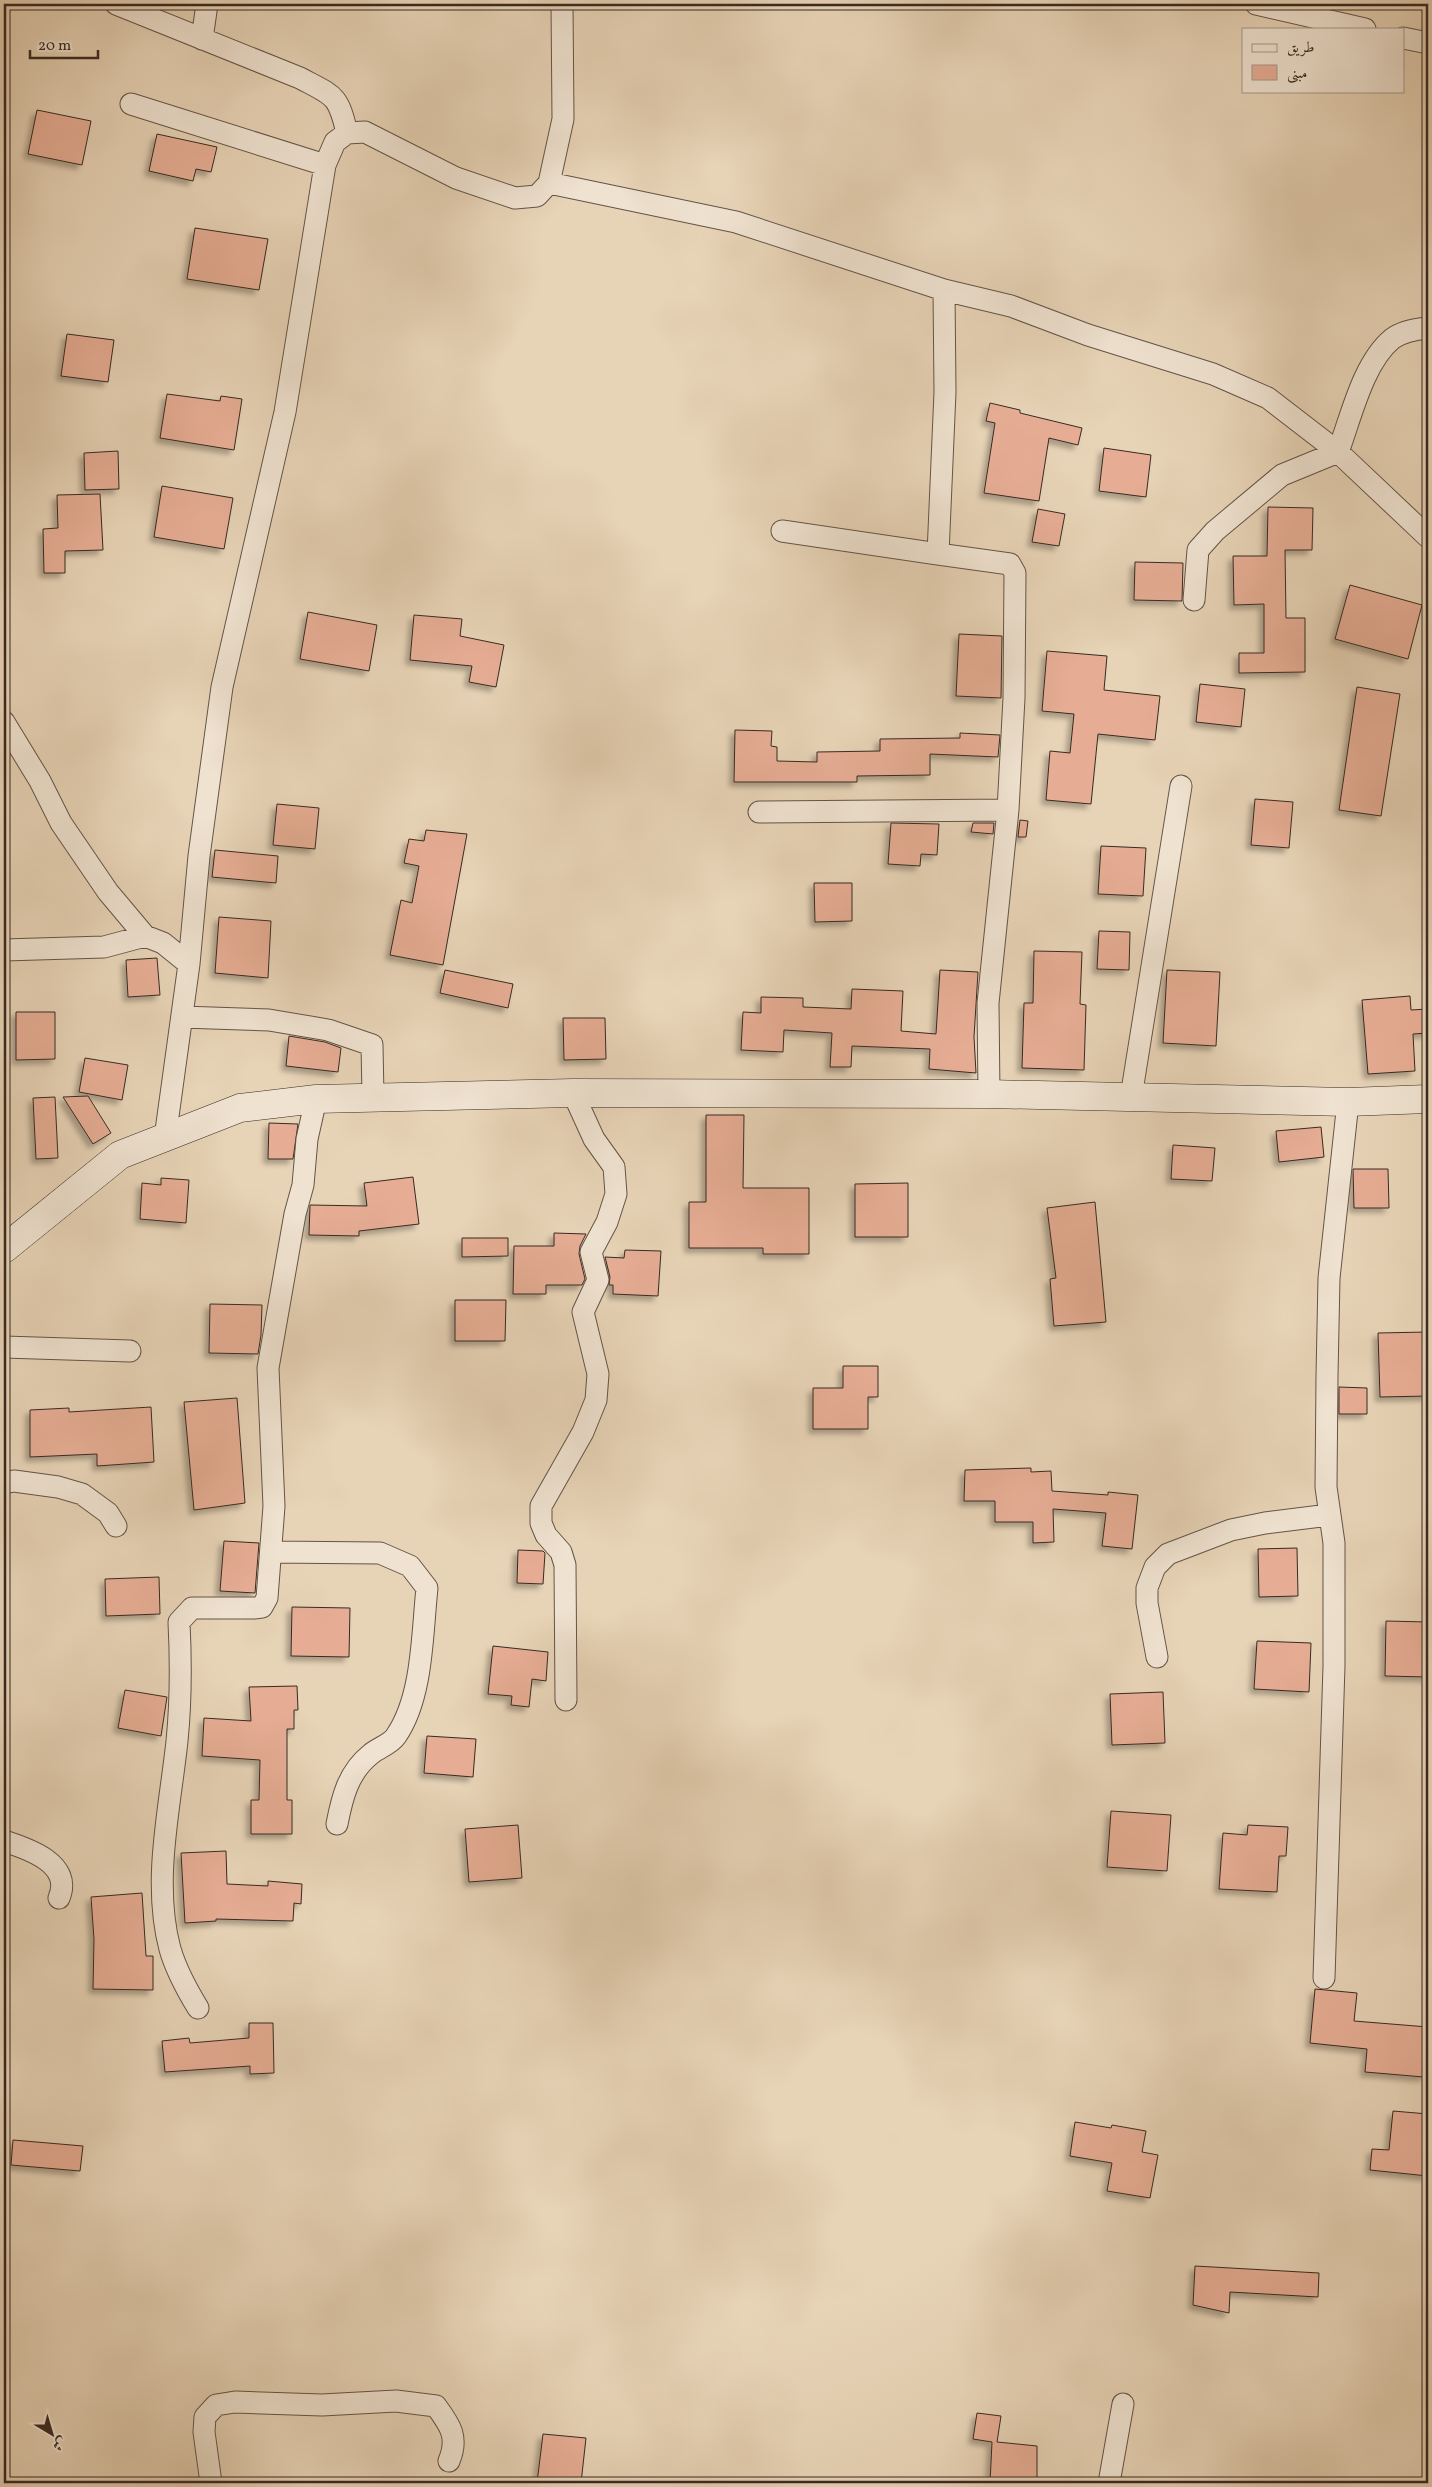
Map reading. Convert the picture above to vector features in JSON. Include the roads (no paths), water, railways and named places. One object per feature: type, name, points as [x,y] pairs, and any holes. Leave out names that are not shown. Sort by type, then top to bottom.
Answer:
[{"type":"street","points":[[116,4],[300,78],[328,93],[340,106],[347,133]]},
{"type":"street","points":[[202,39],[207,4]]},
{"type":"street","points":[[165,1138],[189,964],[199,856],[222,687],[285,412],[325,165],[334,142],[347,133],[365,132],[456,178],[515,198],[537,196],[549,183],[563,119],[562,4]]},
{"type":"street","points":[[1256,4],[1361,28]]},
{"type":"street","points":[[1404,38],[1428,43]]},
{"type":"street","points":[[132,104],[325,165]]},
{"type":"street","points":[[549,183],[736,222],[944,290],[1011,306],[1088,335],[1213,374],[1268,398],[1338,452],[1428,537]]},
{"type":"street","points":[[938,554],[945,392],[944,290]]},
{"type":"street","points":[[1194,600],[1198,550],[1215,531],[1282,475],[1338,452],[1373,359],[1393,338],[1417,329],[1428,328]]},
{"type":"street","points":[[782,531],[1010,564],[1015,573],[1014,698],[1008,810],[988,1003],[988,1094]]},
{"type":"street","points":[[4,722],[40,781],[61,823],[108,892],[145,936],[163,943],[189,964]]},
{"type":"street","points":[[1131,1097],[1181,786]]},
{"type":"street","points":[[759,812],[1008,810]]},
{"type":"street","points":[[4,950],[104,947],[145,936]]},
{"type":"street","points":[[182,1017],[269,1020],[328,1030],[372,1045],[373,1097]]},
{"type":"street","points":[[566,1700],[565,1565],[561,1552],[546,1534],[541,1523],[540,1506],[583,1432],[596,1400],[598,1374],[583,1312],[598,1280],[591,1252],[607,1222],[616,1194],[614,1167],[594,1139],[573,1093]]},
{"type":"street","points":[[4,1249],[120,1156],[240,1108],[316,1099],[573,1093],[988,1094],[1348,1102],[1428,1099]]},
{"type":"street","points":[[198,2008],[187,1989],[170,1950],[164,1906],[163,1846],[172,1786],[182,1673],[179,1622],[192,1608],[262,1606],[267,1598],[274,1506],[268,1368],[295,1214],[303,1185],[307,1139],[316,1099]]},
{"type":"street","points":[[1324,1978],[1334,1656],[1334,1543],[1329,1515],[1326,1452],[1330,1278],[1348,1102]]},
{"type":"street","points":[[4,1347],[130,1351]]},
{"type":"street","points":[[4,1484],[14,1482],[58,1487],[82,1494],[108,1513],[116,1526]]},
{"type":"street","points":[[1156,1657],[1147,1603],[1147,1588],[1155,1567],[1168,1554],[1230,1530],[1265,1523],[1329,1515]]},
{"type":"street","points":[[271,1552],[380,1553],[410,1566],[427,1588],[414,1697],[395,1738],[370,1754],[352,1775],[343,1794],[337,1824]]},
{"type":"street","points":[[4,1841],[53,1863],[61,1877],[63,1889],[59,1898]]},
{"type":"street","points":[[211,2483],[204,2432],[205,2417],[216,2405],[235,2402],[322,2405],[396,2401],[436,2406],[452,2427],[454,2450],[449,2461]]},
{"type":"street","points":[[1109,2483],[1122,2404]]}]
